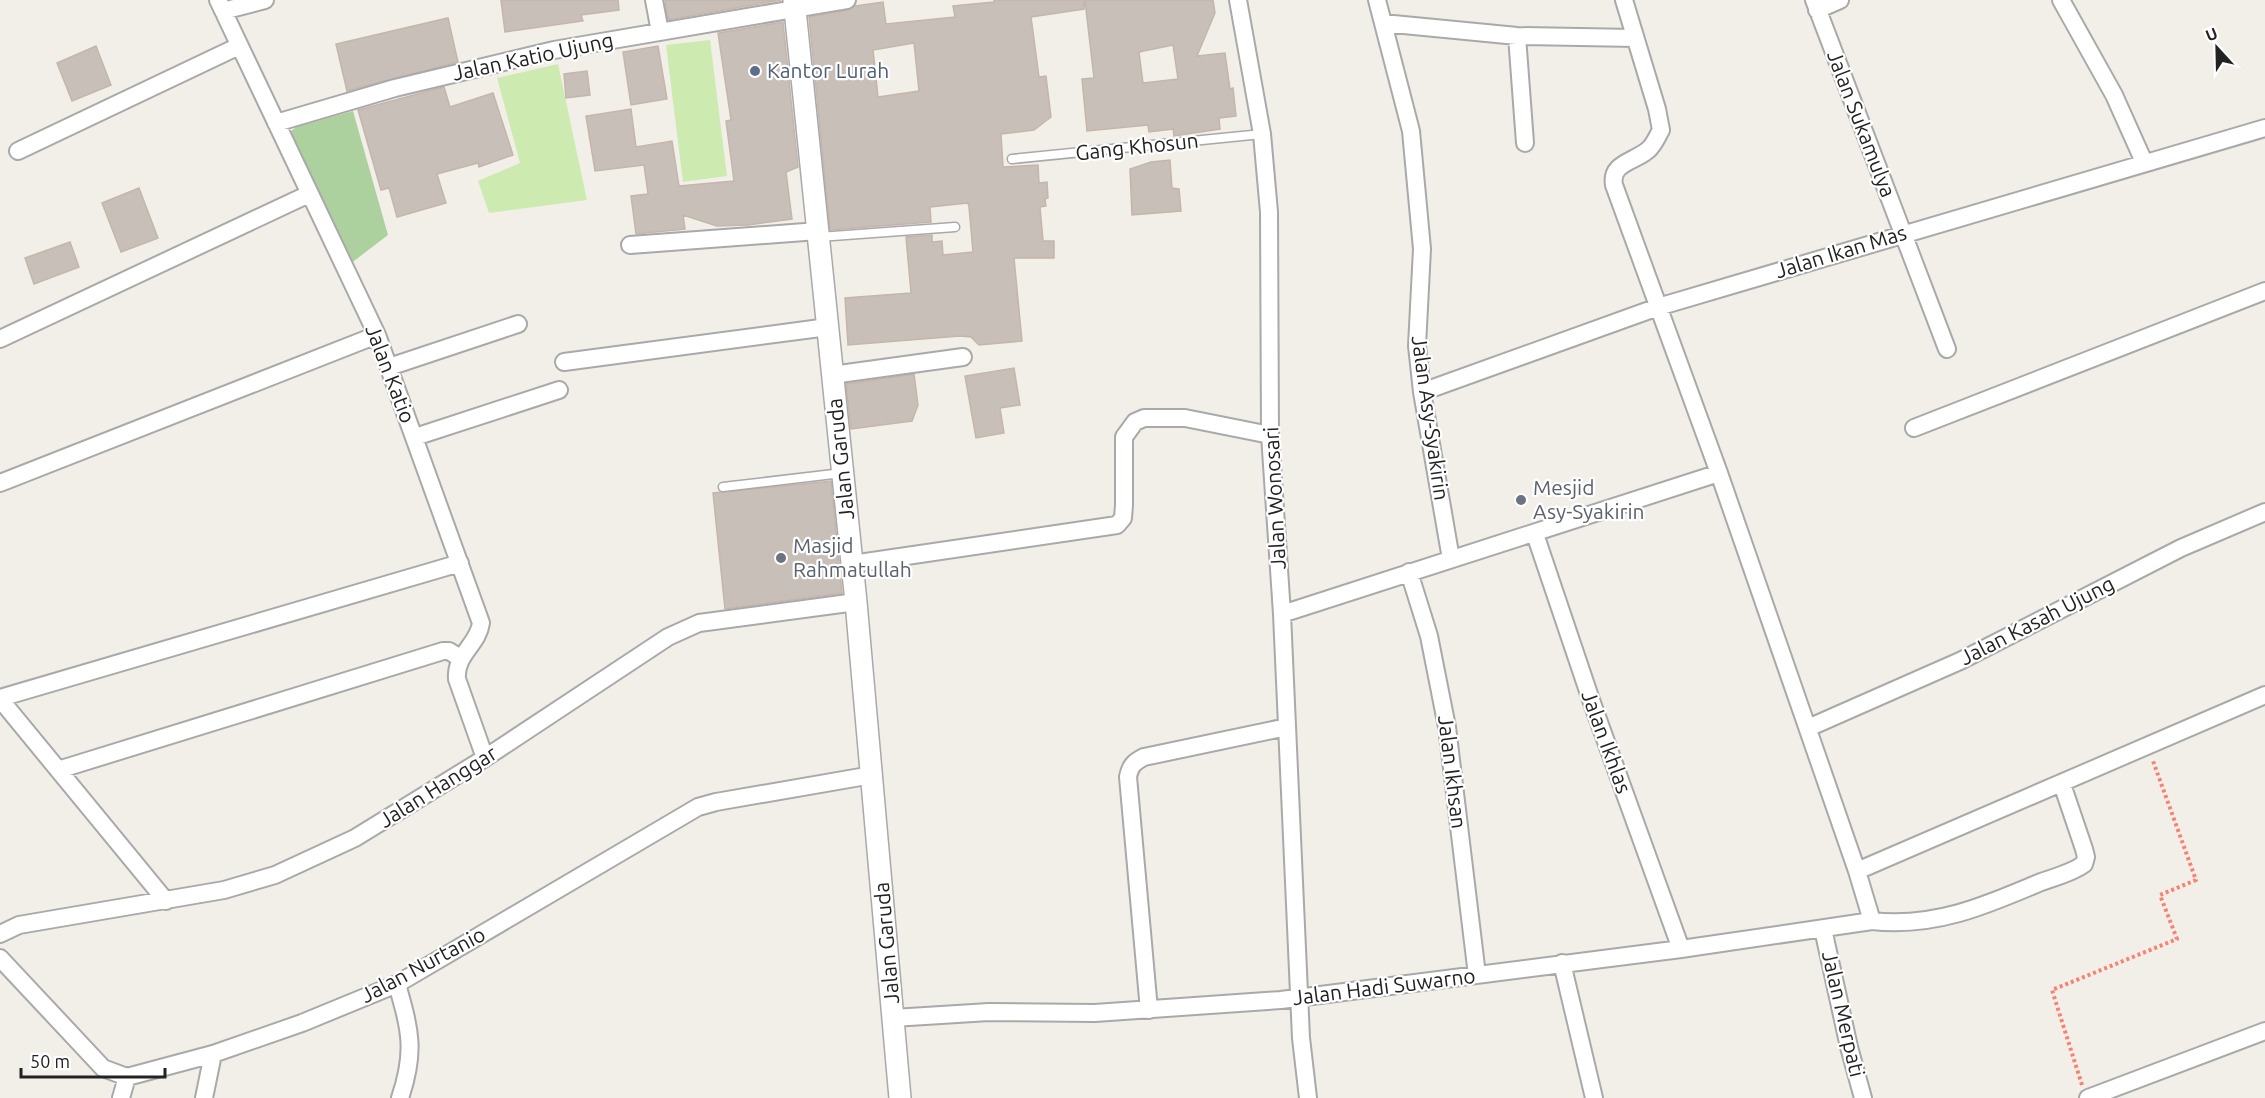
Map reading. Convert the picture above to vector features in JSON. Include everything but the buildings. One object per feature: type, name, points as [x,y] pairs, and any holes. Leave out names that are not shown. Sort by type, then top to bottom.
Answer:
[{"type":"street","points":[[220,6],[265,0]]},
{"type":"street","points":[[654,0],[660,32]]},
{"type":"street","name":"Jalan Katio Ujung","points":[[276,123],[395,88],[554,50],[660,32],[794,5],[847,0]]},
{"type":"street","name":"Jalan Wonosari","points":[[1238,0],[1262,134],[1269,212],[1270,435],[1282,614],[1301,1038],[1308,1098]]},
{"type":"street","name":"Jalan Asy-Syakirin","points":[[1377,0],[1411,131],[1422,249],[1417,346],[1422,392],[1451,559]]},
{"type":"street","points":[[1624,0],[1657,109],[1660,130],[1649,150],[1620,167],[1613,177],[1622,208],[1719,473],[1808,728],[1872,921]]},
{"type":"street","points":[[1815,5],[1840,0]]},
{"type":"street","points":[[2061,0],[2114,95],[2144,162]]},
{"type":"street","name":"Jalan Garuda","points":[[794,5],[856,602],[900,1098]]},
{"type":"street","name":"Jalan Sukamulya","points":[[1815,5],[1947,349]]},
{"type":"street","name":"Jalan Katio","points":[[220,6],[377,335],[415,437],[481,623],[480,633],[460,658]]},
{"type":"street","points":[[1383,23],[1517,36],[1635,38]]},
{"type":"street","points":[[1517,36],[1525,142]]},
{"type":"street","points":[[18,151],[238,46]]},
{"type":"street","name":"Jalan Ikan Mas","points":[[1422,392],[1658,307],[2265,128]]},
{"type":"street","points":[[0,339],[309,194]]},
{"type":"street","points":[[630,245],[818,234]]},
{"type":"street","points":[[1914,428],[2265,291]]},
{"type":"street","points":[[389,367],[518,324]]},
{"type":"street","points":[[564,362],[828,327]]},
{"type":"street","points":[[0,483],[377,335]]},
{"type":"street","points":[[832,375],[963,357]]},
{"type":"street","points":[[415,437],[559,390]]},
{"type":"street","points":[[852,564],[1117,525],[1123,518],[1125,505],[1124,437],[1135,422],[1144,418],[1185,418],[1270,435]]},
{"type":"street","points":[[1282,614],[1719,473]]},
{"type":"street","name":"Jalan Kasah Ujung","points":[[1808,728],[1960,661],[2172,552],[2265,512]]},
{"type":"street","name":"Jalan Ikhlas","points":[[1535,534],[1591,700],[1681,949]]},
{"type":"street","points":[[166,901],[2,706],[460,563]]},
{"type":"street","name":"Jalan Ikhsan","points":[[1409,572],[1431,645],[1447,727],[1477,975]]},
{"type":"street","name":"Jalan Hanggar","points":[[0,934],[19,926],[224,890],[274,874],[355,838],[485,758],[668,637],[699,623],[856,602]]},
{"type":"street","points":[[58,770],[443,651],[449,651],[460,658],[456,669],[458,679],[485,758]]},
{"type":"street","points":[[1857,871],[2265,695]]},
{"type":"street","points":[[1149,1010],[1128,777],[1130,768],[1134,762],[1144,757],[1287,727]]},
{"type":"street","name":"Jalan Nurtanio","points":[[127,1077],[213,1054],[302,1023],[397,984],[698,807],[872,775]]},
{"type":"street","name":"Jalan Hadi Suwarno","points":[[893,1018],[989,1012],[1095,1013],[1231,1005],[1681,949],[1872,921],[1898,924],[1934,920],[2010,895],[2081,867],[2086,857],[2062,784]]},
{"type":"street","name":"Jalan Merpati","points":[[1823,929],[1849,1047],[1863,1098]]},
{"type":"street","points":[[0,958],[103,1068],[127,1077],[121,1098]]},
{"type":"street","points":[[1562,963],[1594,1098]]},
{"type":"street","points":[[397,984],[410,1040],[410,1061],[400,1098]]},
{"type":"street","points":[[2085,1093],[2264,1036]]},
{"type":"street","points":[[204,1098],[213,1054]]},
{"type":"street","points":[[892,1098],[900,1098]]},
{"type":"lane","name":"Gang Khosun","points":[[1011,159],[1262,134]]},
{"type":"lane","points":[[818,234],[955,227]]},
{"type":"lane","points":[[723,487],[843,473]]},
{"type":"path","points":[[2085,1093],[2052,990],[2177,939],[2160,895],[2196,880],[2148,746]]},
{"type":"green space","points":[[710,40],[727,176],[683,182],[666,45]]},
{"type":"green space","points":[[558,64],[587,200],[489,213],[478,181],[520,163],[497,78]]},
{"type":"green space","points":[[353,111],[388,235],[350,264],[289,133],[296,127]]},
{"type":"place","name":"Kantor Lurah","points":[[755,71]]},
{"type":"place","name":"Mesjid Asy-Syakirin","points":[[1521,500]]},
{"type":"place","name":"Masjid Rahmatullah","points":[[781,558]]}]
